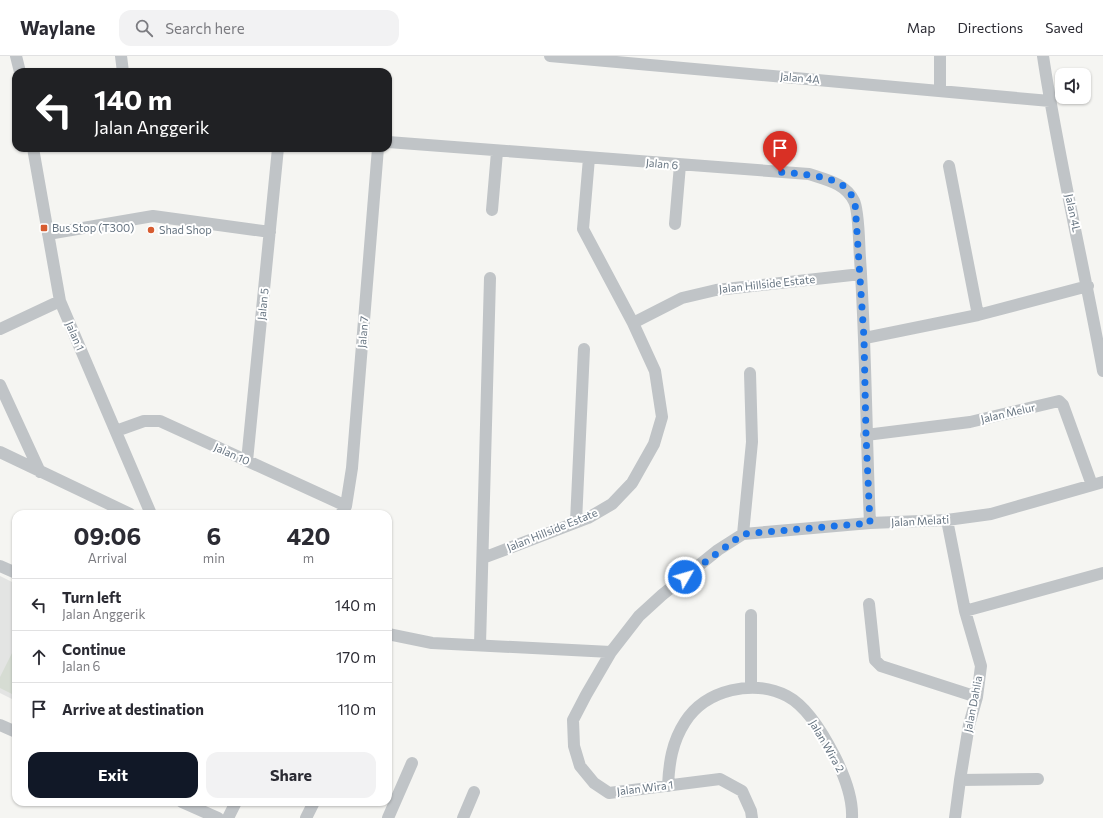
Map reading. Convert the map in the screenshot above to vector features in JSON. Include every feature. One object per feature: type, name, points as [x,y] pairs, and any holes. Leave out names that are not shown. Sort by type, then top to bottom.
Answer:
[{"type":"street","points":[[16,56],[19,68]]},
{"type":"street","points":[[121,56],[122,68]]},
{"type":"street","name":"Jalan 4A","points":[[550,56],[1050,101]]},
{"type":"street","points":[[940,56],[940,91]]},
{"type":"street","name":"Jalan 4L","points":[[1043,56],[1050,101],[1088,286],[1103,371]]},
{"type":"street","name":"Jalan 6","points":[[392,142],[497,152],[809,174],[834,181],[847,189],[855,202],[861,274],[870,523]]},
{"type":"street","name":"Jalan 1","points":[[34,152],[60,301],[149,510]]},
{"type":"street","name":"Jalan 5","points":[[247,461],[278,152]]},
{"type":"street","name":"Jalan 7","points":[[344,510],[352,468],[378,152]]},
{"type":"street","points":[[492,210],[497,152]]},
{"type":"street","name":"Jalan Hillside Estate","points":[[483,558],[576,522],[612,504],[632,483],[654,444],[662,417],[655,371],[633,323],[583,229],[590,158]]},
{"type":"street","points":[[675,224],[680,165]]},
{"type":"street","points":[[949,166],[978,315]]},
{"type":"street","points":[[48,234],[153,216],[270,232]]},
{"type":"street","name":"Jalan Hillside Estate","points":[[633,323],[682,298],[716,290],[861,274]]},
{"type":"street","points":[[480,645],[490,278]]},
{"type":"street","points":[[864,338],[978,315],[1088,286]]},
{"type":"street","points":[[0,329],[60,301]]},
{"type":"street","points":[[576,522],[584,349]]},
{"type":"street","points":[[743,534],[752,442],[750,373]]},
{"type":"street","points":[[0,385],[40,472]]},
{"type":"street","name":"Jalan Melur","points":[[866,435],[970,422],[1059,401],[1064,405],[1097,484]]},
{"type":"street","name":"Jalan 10","points":[[116,432],[144,421],[160,421],[247,461],[344,510]]},
{"type":"street","points":[[0,452],[121,510]]},
{"type":"street","name":"Jalan Melati","points":[[611,652],[640,616],[662,595],[718,550],[743,534],[870,523],[947,520],[990,514],[1097,484]]},
{"type":"street","name":"Jalan Dahlia","points":[[947,520],[965,611],[980,666],[977,697],[969,725],[955,818]]},
{"type":"street","points":[[0,566],[12,571]]},
{"type":"street","points":[[965,611],[1103,573]]},
{"type":"street","points":[[869,604],[874,660],[881,666],[977,697]]},
{"type":"street","points":[[751,615],[751,686]]},
{"type":"street","points":[[392,635],[432,643],[611,652]]},
{"type":"street","name":"Jalan Wira 1","points":[[611,652],[573,720],[574,746],[580,766],[594,784],[608,793],[720,779],[742,792],[751,811],[752,818]]},
{"type":"street","name":"Jalan Wira 2","points":[[668,786],[670,757],[685,722],[701,705],[724,693],[751,686],[768,689],[788,697],[810,716],[830,746],[844,776],[852,818]]},
{"type":"street","points":[[0,725],[12,730]]},
{"type":"street","points":[[388,818],[412,763]]},
{"type":"street","points":[[960,780],[1038,779]]},
{"type":"street","points":[[463,818],[474,792]]},
{"type":"street","points":[[191,806],[218,818]]},
{"type":"street","points":[[228,818],[234,806]]},
{"type":"street","points":[[306,818],[312,806]]},
{"type":"shaded area","points":[[0,576],[12,582],[12,699],[0,693]]},
{"type":"shaded area","points":[[12,653],[12,694],[0,688],[0,677]]},
{"type":"place","name":"Bus Stop (T300)","points":[[44,228]]},
{"type":"place","name":"Shad Shop","points":[[151,230]]},
{"type":"route","points":[[685,577],[718,550],[743,534],[870,523],[864,338],[861,274],[855,202],[847,189],[834,181],[809,174],[780,172]]}]
